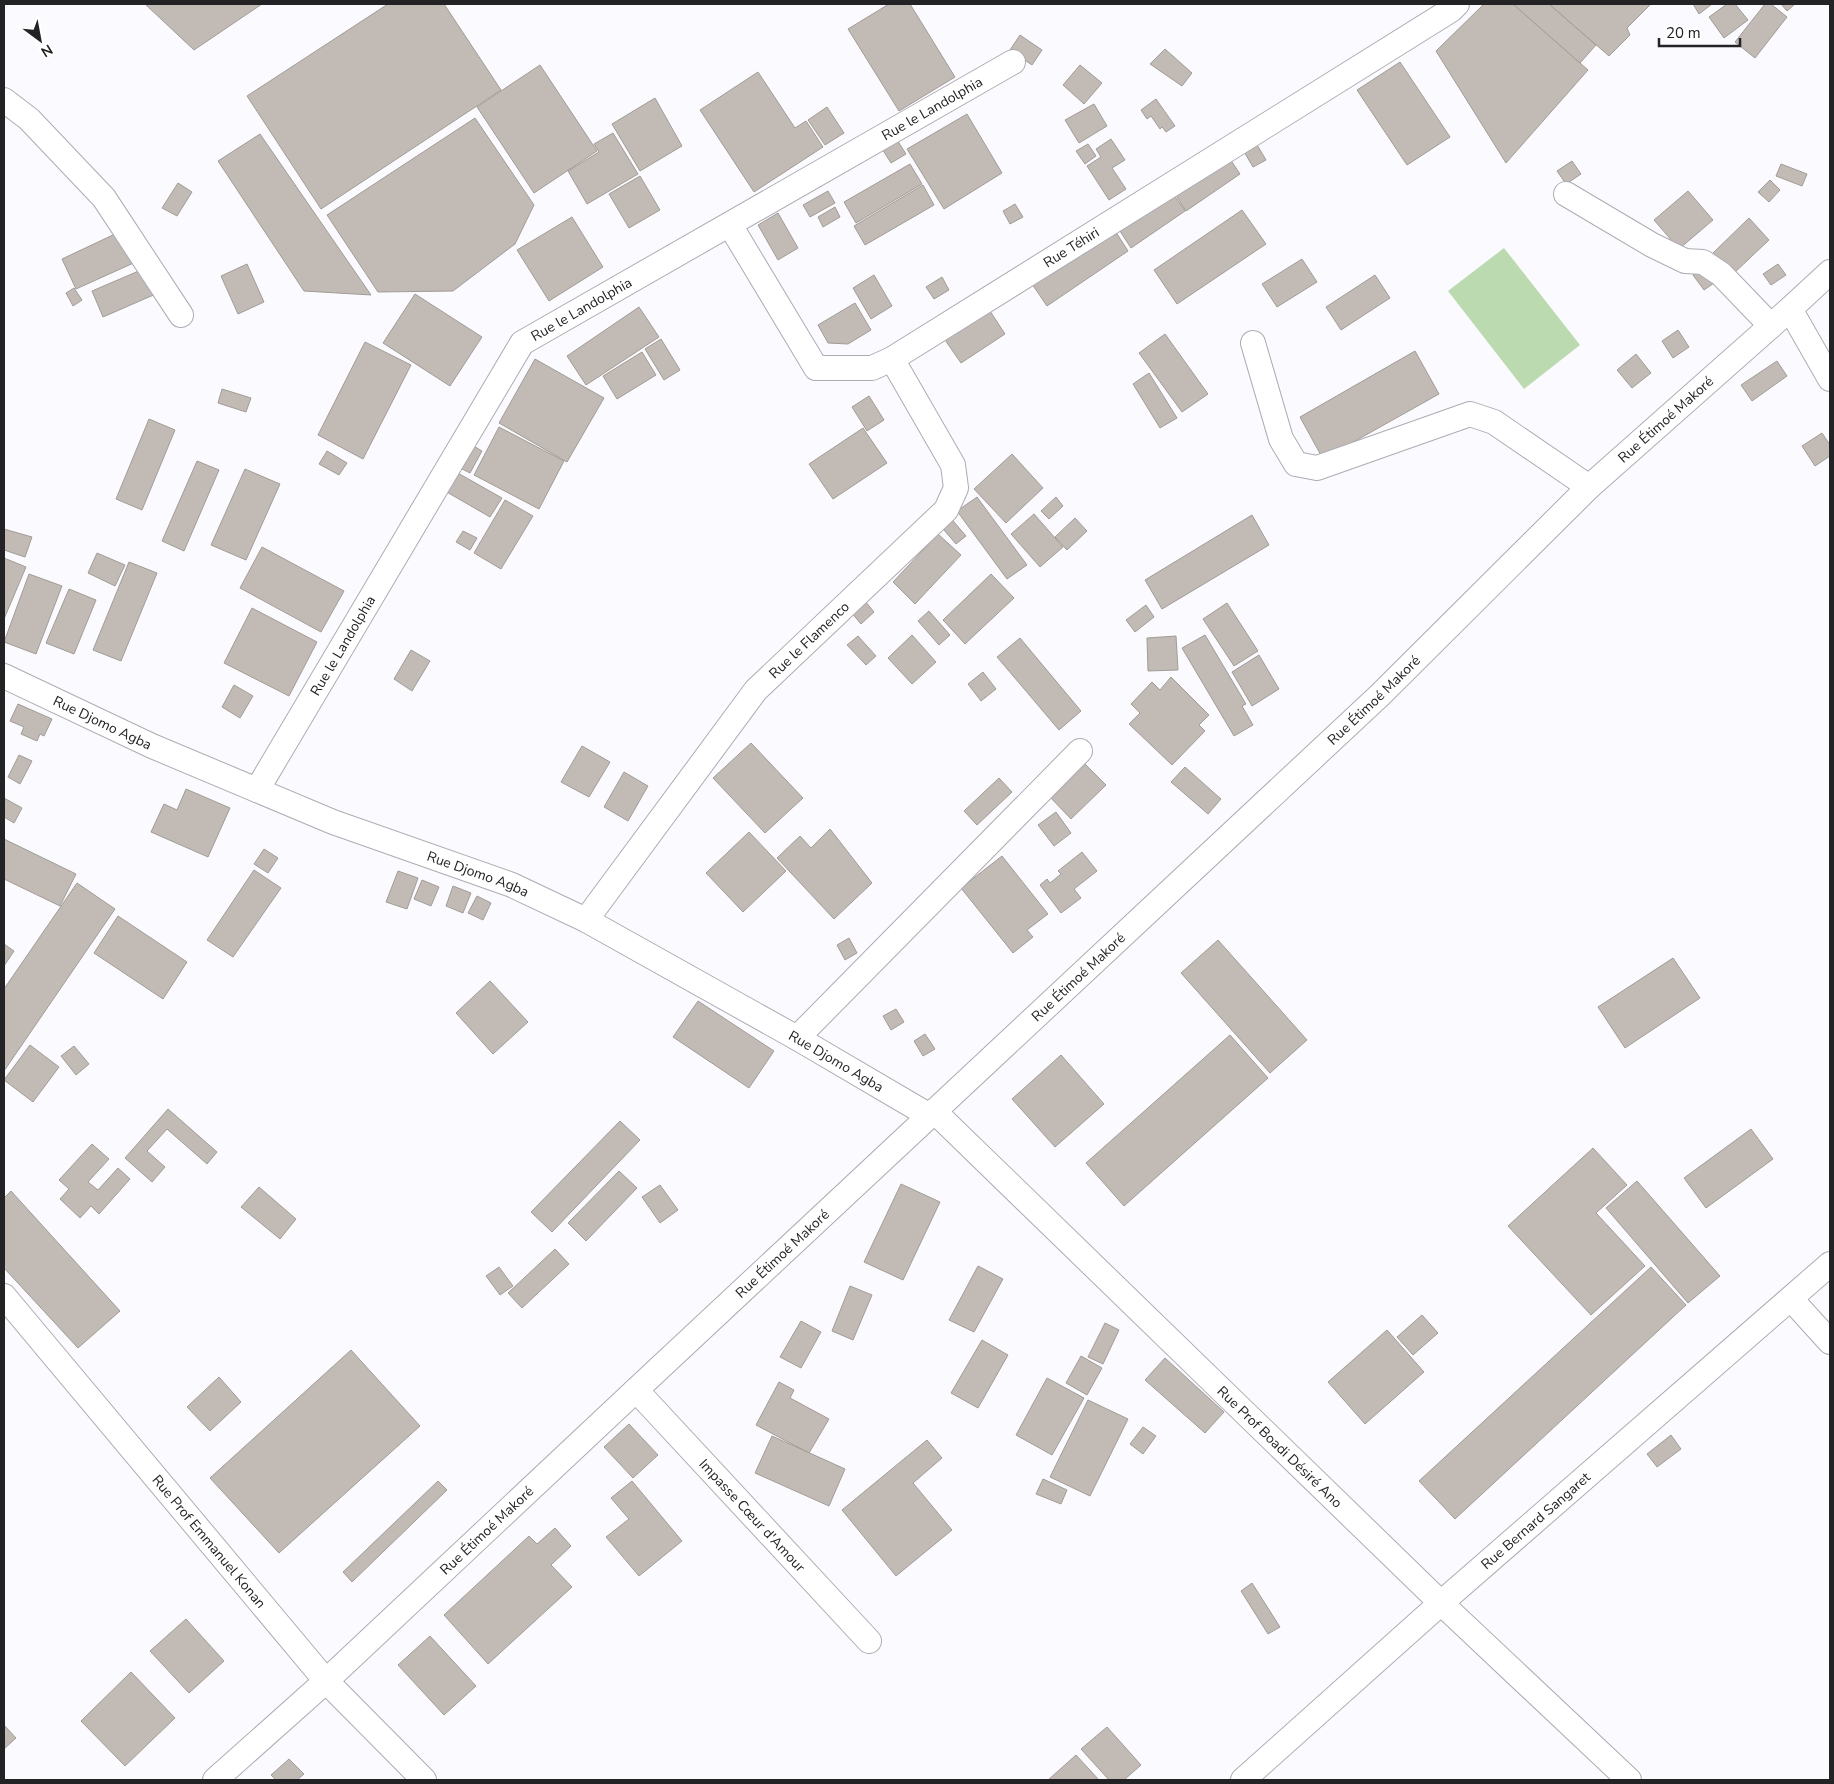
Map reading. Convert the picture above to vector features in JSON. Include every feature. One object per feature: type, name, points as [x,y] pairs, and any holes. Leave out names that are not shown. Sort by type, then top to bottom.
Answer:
[{"type":"street","name":"Rue Téhiri","points":[[730,224],[816,368],[872,368],[892,358],[1451,10],[1457,4]]},
{"type":"street","name":"Rue le Landolphia","points":[[257,790],[522,343],[1013,62]]},
{"type":"street","points":[[4,100],[29,119],[104,198],[181,314]]},
{"type":"street","points":[[1566,194],[1652,245],[1684,261],[1703,262],[1721,274],[1771,326]]},
{"type":"street","name":"Rue Étimoé Makoré","points":[[216,1780],[326,1681],[1380,695],[1588,487],[1830,272]]},
{"type":"street","points":[[1790,309],[1830,379]]},
{"type":"street","points":[[1252,343],[1281,439],[1296,464],[1317,468],[1470,414],[1494,422],[1588,487]]},
{"type":"street","name":"Rue le Flamenco","points":[[586,920],[756,690],[946,510],[956,488],[952,465],[892,358]]},
{"type":"street","name":"Rue Djomo Agba","points":[[4,676],[152,746],[333,822],[512,885],[586,920],[932,1114]]},
{"type":"street","points":[[798,1038],[1080,751]]},
{"type":"street","name":"Rue Prof Boadi Désiré Ano","points":[[932,1114],[1442,1603],[1630,1780]]},
{"type":"street","name":"Rue Bernard Sangaret","points":[[1243,1780],[1442,1603],[1830,1264]]},
{"type":"street","name":"Rue Prof Emmanuel Konan","points":[[4,1296],[326,1681],[424,1780]]},
{"type":"street","points":[[1791,1299],[1830,1342]]},
{"type":"street","name":"Impasse Cœur d'Amour","points":[[636,1390],[869,1641]]},
{"type":"green space","points":[[1504,248],[1580,345],[1524,389],[1448,291]]},
{"type":"building","points":[[145,4],[262,4],[194,50]]},
{"type":"building","points":[[388,4],[444,4],[501,90],[321,209],[247,96]]},
{"type":"building","points":[[889,4],[910,4],[955,77],[899,111],[848,29]]},
{"type":"building","points":[[1484,4],[1513,4],[1588,70],[1506,163],[1436,51]]},
{"type":"building","points":[[1513,4],[1549,4],[1596,45],[1580,63]]},
{"type":"building","points":[[1549,4],[1651,4],[1627,28],[1630,35],[1609,56]]},
{"type":"building","points":[[1693,4],[1712,4],[1699,14]]},
{"type":"building","points":[[1727,4],[1735,4],[1748,20],[1724,38],[1709,17]]},
{"type":"building","points":[[1765,4],[1771,4],[1787,17],[1755,58],[1735,42]]},
{"type":"building","points":[[1781,4],[1795,4],[1787,11]]},
{"type":"building","points":[[1020,35],[1042,50],[1032,65],[1010,50]]},
{"type":"building","points":[[1165,49],[1192,73],[1182,86],[1150,64]]},
{"type":"building","points":[[1400,62],[1450,137],[1407,165],[1357,90]]},
{"type":"building","points":[[540,65],[597,151],[534,193],[477,107]]},
{"type":"building","points":[[1080,65],[1102,83],[1084,104],[1063,85]]},
{"type":"building","points":[[758,72],[795,128],[806,121],[823,147],[754,192],[700,110]]},
{"type":"building","points":[[655,98],[682,146],[640,171],[612,124]]},
{"type":"building","points":[[1156,99],[1175,126],[1166,132],[1162,127],[1160,129],[1151,116],[1147,119],[1141,110]]},
{"type":"building","points":[[1094,104],[1107,126],[1079,143],[1065,120]]},
{"type":"building","points":[[827,107],[844,133],[825,145],[808,120]]},
{"type":"building","points":[[967,114],[1002,173],[944,209],[907,149]]},
{"type":"building","points":[[475,118],[534,205],[515,244],[453,291],[378,292],[327,215]]},
{"type":"building","points":[[613,133],[638,174],[587,204],[568,171],[599,152],[594,144]]},
{"type":"building","points":[[260,134],[371,295],[304,291],[218,161]]},
{"type":"building","points":[[894,135],[906,154],[891,163],[879,144]]},
{"type":"building","points":[[1253,138],[1266,160],[1253,167],[1240,145]]},
{"type":"building","points":[[1111,139],[1125,160],[1112,168],[1126,189],[1109,200],[1087,166],[1101,157],[1096,149]]},
{"type":"building","points":[[1088,144],[1096,156],[1085,164],[1076,151]]},
{"type":"building","points":[[1228,156],[1240,174],[1186,211],[1174,192]]},
{"type":"building","points":[[1572,161],[1581,174],[1566,184],[1557,171]]},
{"type":"building","points":[[910,164],[922,184],[856,223],[844,202]]},
{"type":"building","points":[[1781,164],[1807,174],[1802,186],[1776,176]]},
{"type":"building","points":[[640,176],[660,210],[629,228],[609,194]]},
{"type":"building","points":[[1770,180],[1780,190],[1769,202],[1758,192]]},
{"type":"building","points":[[178,183],[192,192],[177,216],[162,208]]},
{"type":"building","points":[[923,185],[934,205],[865,245],[854,226]]},
{"type":"building","points":[[828,191],[835,203],[810,217],[803,205]]},
{"type":"building","points":[[1688,191],[1713,220],[1679,249],[1654,220]]},
{"type":"building","points":[[1174,195],[1185,211],[1131,248],[1120,231]]},
{"type":"building","points":[[1015,204],[1023,217],[1010,224],[1003,211]]},
{"type":"building","points":[[835,207],[840,217],[823,227],[818,217]]},
{"type":"building","points":[[1242,210],[1266,244],[1177,304],[1154,270]]},
{"type":"building","points":[[778,213],[798,248],[778,260],[758,225]]},
{"type":"building","points":[[572,217],[603,267],[549,301],[517,250]]},
{"type":"building","points":[[1749,218],[1769,240],[1732,275],[1712,254]]},
{"type":"building","points":[[134,225],[149,256],[76,289],[62,259]]},
{"type":"building","points":[[1112,226],[1128,251],[1047,306],[1030,281]]},
{"type":"building","points":[[1302,259],[1317,282],[1277,307],[1262,284]]},
{"type":"building","points":[[155,264],[165,290],[103,317],[92,291]]},
{"type":"building","points":[[247,264],[264,302],[238,314],[221,276]]},
{"type":"building","points":[[1778,264],[1786,275],[1771,285],[1763,274]]},
{"type":"building","points":[[1703,268],[1714,283],[1704,290],[1693,275]]},
{"type":"building","points":[[874,275],[892,306],[871,319],[853,288]]},
{"type":"building","points":[[1375,275],[1390,298],[1341,330],[1326,307]]},
{"type":"building","points":[[942,277],[949,290],[934,299],[926,287]]},
{"type":"building","points":[[74,288],[82,300],[73,306],[66,293]]},
{"type":"building","points":[[415,294],[482,337],[450,386],[383,343]]},
{"type":"building","points":[[855,303],[871,330],[848,344],[828,343],[818,325]]},
{"type":"building","points":[[639,307],[659,337],[586,385],[567,356]]},
{"type":"building","points":[[988,308],[1005,334],[961,363],[943,337]]},
{"type":"building","points":[[1678,330],[1689,347],[1673,358],[1662,341]]},
{"type":"building","points":[[1165,334],[1208,394],[1182,412],[1139,353]]},
{"type":"building","points":[[661,339],[680,370],[664,380],[645,349]]},
{"type":"building","points":[[365,342],[411,365],[363,459],[318,435]]},
{"type":"building","points":[[1415,351],[1439,394],[1323,459],[1300,417]]},
{"type":"building","points":[[642,352],[656,375],[617,399],[603,376]]},
{"type":"building","points":[[1636,354],[1651,373],[1632,388],[1617,370]]},
{"type":"building","points":[[535,359],[604,398],[567,462],[499,423]]},
{"type":"building","points":[[1777,361],[1787,376],[1752,401],[1741,385]]},
{"type":"building","points":[[1149,373],[1177,418],[1160,428],[1133,384]]},
{"type":"building","points":[[222,389],[251,398],[246,412],[218,403]]},
{"type":"building","points":[[869,396],[884,420],[867,431],[852,407]]},
{"type":"building","points":[[149,419],[175,430],[142,510],[116,499]]},
{"type":"building","points":[[499,427],[564,461],[539,509],[474,475]]},
{"type":"building","points":[[863,428],[887,463],[833,499],[809,464]]},
{"type":"building","points":[[1822,433],[1830,445],[1830,456],[1815,466],[1802,446]]},
{"type":"building","points":[[472,445],[482,451],[470,473],[460,468]]},
{"type":"building","points":[[327,451],[347,463],[339,475],[319,464]]},
{"type":"building","points":[[1012,454],[1043,488],[1006,523],[974,489]]},
{"type":"building","points":[[197,461],[219,470],[184,551],[162,541]]},
{"type":"building","points":[[245,469],[280,484],[246,560],[211,545]]},
{"type":"building","points":[[456,472],[502,498],[490,517],[445,491]]},
{"type":"building","points":[[977,497],[1027,565],[1007,579],[957,511]]},
{"type":"building","points":[[1056,497],[1063,506],[1049,519],[1041,511]]},
{"type":"building","points":[[505,500],[533,516],[501,569],[474,553]]},
{"type":"building","points":[[1034,514],[1063,547],[1040,567],[1011,534]]},
{"type":"building","points":[[948,515],[966,536],[956,544],[938,523]]},
{"type":"building","points":[[1252,515],[1269,545],[1162,609],[1145,580]]},
{"type":"building","points":[[1075,518],[1087,531],[1067,550],[1055,537]]},
{"type":"building","points":[[4,529],[32,537],[25,557],[4,550]]},
{"type":"building","points":[[463,531],[477,538],[470,550],[456,542]]},
{"type":"building","points":[[938,534],[961,555],[915,604],[893,582]]},
{"type":"building","points":[[262,547],[344,591],[321,632],[240,588]]},
{"type":"building","points":[[97,553],[125,565],[115,586],[88,573]]},
{"type":"building","points":[[4,558],[26,567],[4,619]]},
{"type":"building","points":[[129,562],[157,573],[121,661],[93,650]]},
{"type":"building","points":[[29,574],[62,586],[36,654],[4,642]]},
{"type":"building","points":[[991,574],[1014,598],[965,644],[943,620]]},
{"type":"building","points":[[69,589],[96,600],[74,654],[46,643]]},
{"type":"building","points":[[865,601],[874,612],[861,624],[851,612]]},
{"type":"building","points":[[1227,603],[1258,651],[1234,666],[1203,619]]},
{"type":"building","points":[[1146,605],[1154,617],[1135,632],[1126,620]]},
{"type":"building","points":[[252,608],[317,642],[289,696],[224,663]]},
{"type":"building","points":[[929,611],[950,635],[939,645],[918,621]]},
{"type":"building","points":[[912,635],[936,662],[912,684],[888,658]]},
{"type":"building","points":[[1205,635],[1246,704],[1242,706],[1253,725],[1234,736],[1182,648]]},
{"type":"building","points":[[858,636],[876,656],[866,665],[847,645]]},
{"type":"building","points":[[1176,636],[1178,670],[1148,671],[1147,638]]},
{"type":"building","points":[[1020,638],[1081,711],[1059,730],[997,657]]},
{"type":"building","points":[[411,650],[430,661],[412,691],[394,679]]},
{"type":"building","points":[[1259,655],[1279,689],[1252,706],[1232,672]]},
{"type":"building","points":[[983,672],[996,689],[981,701],[968,684]]},
{"type":"building","points":[[1171,677],[1209,715],[1199,725],[1205,731],[1172,765],[1129,724],[1140,713],[1131,704],[1152,682],[1160,690]]},
{"type":"building","points":[[234,685],[253,696],[240,718],[222,707]]},
{"type":"building","points":[[18,704],[52,719],[44,736],[40,734],[37,741],[21,734],[24,727],[10,721]]},
{"type":"building","points":[[751,743],[803,798],[765,833],[713,778]]},
{"type":"building","points":[[582,746],[610,762],[589,797],[561,782]]},
{"type":"building","points":[[19,755],[32,761],[20,784],[8,777]]},
{"type":"building","points":[[1084,763],[1106,785],[1071,819],[1050,797]]},
{"type":"building","points":[[1185,767],[1221,799],[1208,814],[1171,782]]},
{"type":"building","points":[[624,772],[648,786],[628,821],[604,807]]},
{"type":"building","points":[[999,778],[1012,792],[977,825],[964,811]]},
{"type":"building","points":[[186,789],[230,808],[208,857],[151,832],[164,804],[177,810]]},
{"type":"building","points":[[4,798],[22,808],[14,823],[4,817]]},
{"type":"building","points":[[1056,812],[1071,833],[1054,846],[1038,825]]},
{"type":"building","points":[[830,829],[872,883],[834,919],[777,858],[800,836],[811,848]]},
{"type":"building","points":[[749,832],[786,871],[743,912],[706,873]]},
{"type":"building","points":[[4,839],[76,874],[60,906],[4,879]]},
{"type":"building","points":[[264,849],[278,858],[268,873],[254,864]]},
{"type":"building","points":[[1082,852],[1097,871],[1074,889],[1081,898],[1061,913],[1040,885],[1047,879],[1050,883],[1061,874],[1058,871]]},
{"type":"building","points":[[1002,856],[1048,914],[1027,930],[1033,937],[1013,953],[961,888]]},
{"type":"building","points":[[254,870],[281,888],[233,957],[207,940]]},
{"type":"building","points":[[398,871],[418,878],[407,909],[386,902]]},
{"type":"building","points":[[422,880],[439,887],[431,906],[414,899]]},
{"type":"building","points":[[77,883],[115,909],[4,1071],[4,989]]},
{"type":"building","points":[[453,886],[471,893],[463,913],[446,906]]},
{"type":"building","points":[[477,896],[491,903],[483,920],[468,913]]},
{"type":"building","points":[[118,916],[187,962],[163,999],[94,953]]},
{"type":"building","points":[[849,938],[857,953],[845,960],[837,945]]},
{"type":"building","points":[[1218,940],[1307,1040],[1270,1073],[1181,973]]},
{"type":"building","points":[[4,944],[14,951],[4,966]]},
{"type":"building","points":[[1673,958],[1700,998],[1625,1048],[1598,1007]]},
{"type":"building","points":[[490,981],[528,1022],[493,1054],[456,1013]]},
{"type":"building","points":[[698,1001],[774,1051],[749,1088],[673,1037]]},
{"type":"building","points":[[896,1009],[904,1022],[891,1030],[883,1016]]},
{"type":"building","points":[[925,1034],[935,1049],[923,1056],[914,1041]]},
{"type":"building","points":[[1230,1035],[1268,1078],[1124,1206],[1086,1163]]},
{"type":"building","points":[[30,1045],[59,1067],[33,1102],[4,1080]]},
{"type":"building","points":[[74,1046],[89,1064],[76,1075],[61,1056]]},
{"type":"building","points":[[1061,1055],[1104,1104],[1055,1147],[1012,1099]]},
{"type":"building","points":[[168,1109],[217,1152],[207,1164],[167,1129],[147,1151],[165,1167],[152,1182],[125,1158]]},
{"type":"building","points":[[620,1121],[640,1140],[552,1232],[531,1212]]},
{"type":"building","points":[[1751,1129],[1773,1159],[1706,1208],[1684,1178]]},
{"type":"building","points":[[92,1144],[109,1159],[88,1182],[98,1190],[118,1168],[130,1179],[99,1214],[91,1206],[80,1218],[60,1199],[69,1189],[59,1180]]},
{"type":"building","points":[[1593,1148],[1627,1185],[1596,1213],[1645,1266],[1591,1315],[1508,1226]]},
{"type":"building","points":[[619,1171],[637,1188],[586,1241],[568,1223]]},
{"type":"building","points":[[1637,1181],[1720,1276],[1688,1303],[1606,1208]]},
{"type":"building","points":[[901,1184],[940,1202],[903,1280],[864,1262]]},
{"type":"building","points":[[660,1185],[678,1210],[660,1223],[642,1197]]},
{"type":"building","points":[[259,1187],[296,1219],[280,1239],[241,1207]]},
{"type":"building","points":[[11,1191],[120,1311],[78,1348],[4,1268],[4,1198]]},
{"type":"building","points":[[555,1249],[569,1264],[522,1308],[508,1293]]},
{"type":"building","points":[[978,1266],[1003,1279],[974,1332],[949,1320]]},
{"type":"building","points":[[499,1267],[513,1286],[500,1295],[486,1276]]},
{"type":"building","points":[[1651,1267],[1686,1305],[1455,1519],[1419,1481]]},
{"type":"building","points":[[850,1286],[872,1295],[853,1340],[832,1331]]},
{"type":"building","points":[[1422,1315],[1438,1333],[1413,1355],[1397,1337]]},
{"type":"building","points":[[801,1321],[821,1332],[801,1368],[780,1357]]},
{"type":"building","points":[[1105,1323],[1119,1330],[1103,1364],[1088,1357]]},
{"type":"building","points":[[1387,1330],[1424,1372],[1365,1424],[1328,1382]]},
{"type":"building","points":[[982,1340],[1008,1355],[978,1408],[951,1393]]},
{"type":"building","points":[[351,1350],[420,1426],[279,1553],[210,1478]]},
{"type":"building","points":[[1081,1356],[1102,1368],[1087,1395],[1066,1383]]},
{"type":"building","points":[[1165,1358],[1224,1412],[1205,1433],[1145,1380]]},
{"type":"building","points":[[219,1377],[241,1402],[210,1431],[187,1407]]},
{"type":"building","points":[[1047,1378],[1084,1398],[1052,1455],[1016,1435]]},
{"type":"building","points":[[779,1382],[794,1390],[790,1398],[829,1419],[809,1453],[756,1425]]},
{"type":"building","points":[[1088,1400],[1128,1419],[1090,1496],[1050,1477]]},
{"type":"building","points":[[629,1424],[658,1455],[633,1478],[604,1447]]},
{"type":"building","points":[[1143,1427],[1156,1436],[1143,1454],[1130,1444]]},
{"type":"building","points":[[1671,1435],[1681,1449],[1657,1467],[1647,1454]]},
{"type":"building","points":[[772,1436],[845,1469],[829,1506],[755,1473]]},
{"type":"building","points":[[927,1440],[942,1458],[913,1483],[952,1530],[896,1576],[842,1510]]},
{"type":"building","points":[[1043,1479],[1067,1490],[1061,1504],[1036,1494]]},
{"type":"building","points":[[438,1481],[447,1490],[352,1582],[343,1572]]},
{"type":"building","points":[[632,1481],[682,1541],[639,1576],[606,1537],[629,1519],[611,1498]]},
{"type":"building","points":[[555,1528],[571,1546],[551,1565],[572,1587],[488,1664],[444,1615],[529,1536],[537,1544]]},
{"type":"building","points":[[1252,1583],[1280,1627],[1268,1634],[1241,1591]]},
{"type":"building","points":[[186,1619],[224,1661],[189,1693],[150,1651]]},
{"type":"building","points":[[430,1636],[476,1686],[444,1715],[398,1665]]},
{"type":"building","points":[[131,1672],[175,1718],[125,1766],[81,1721]]},
{"type":"building","points":[[4,1725],[16,1738],[4,1749]]},
{"type":"building","points":[[1107,1727],[1141,1765],[1124,1780],[1109,1780],[1081,1749]]},
{"type":"building","points":[[1076,1755],[1099,1780],[1048,1780]]},
{"type":"building","points":[[289,1759],[304,1774],[297,1780],[276,1780],[271,1775]]}]
